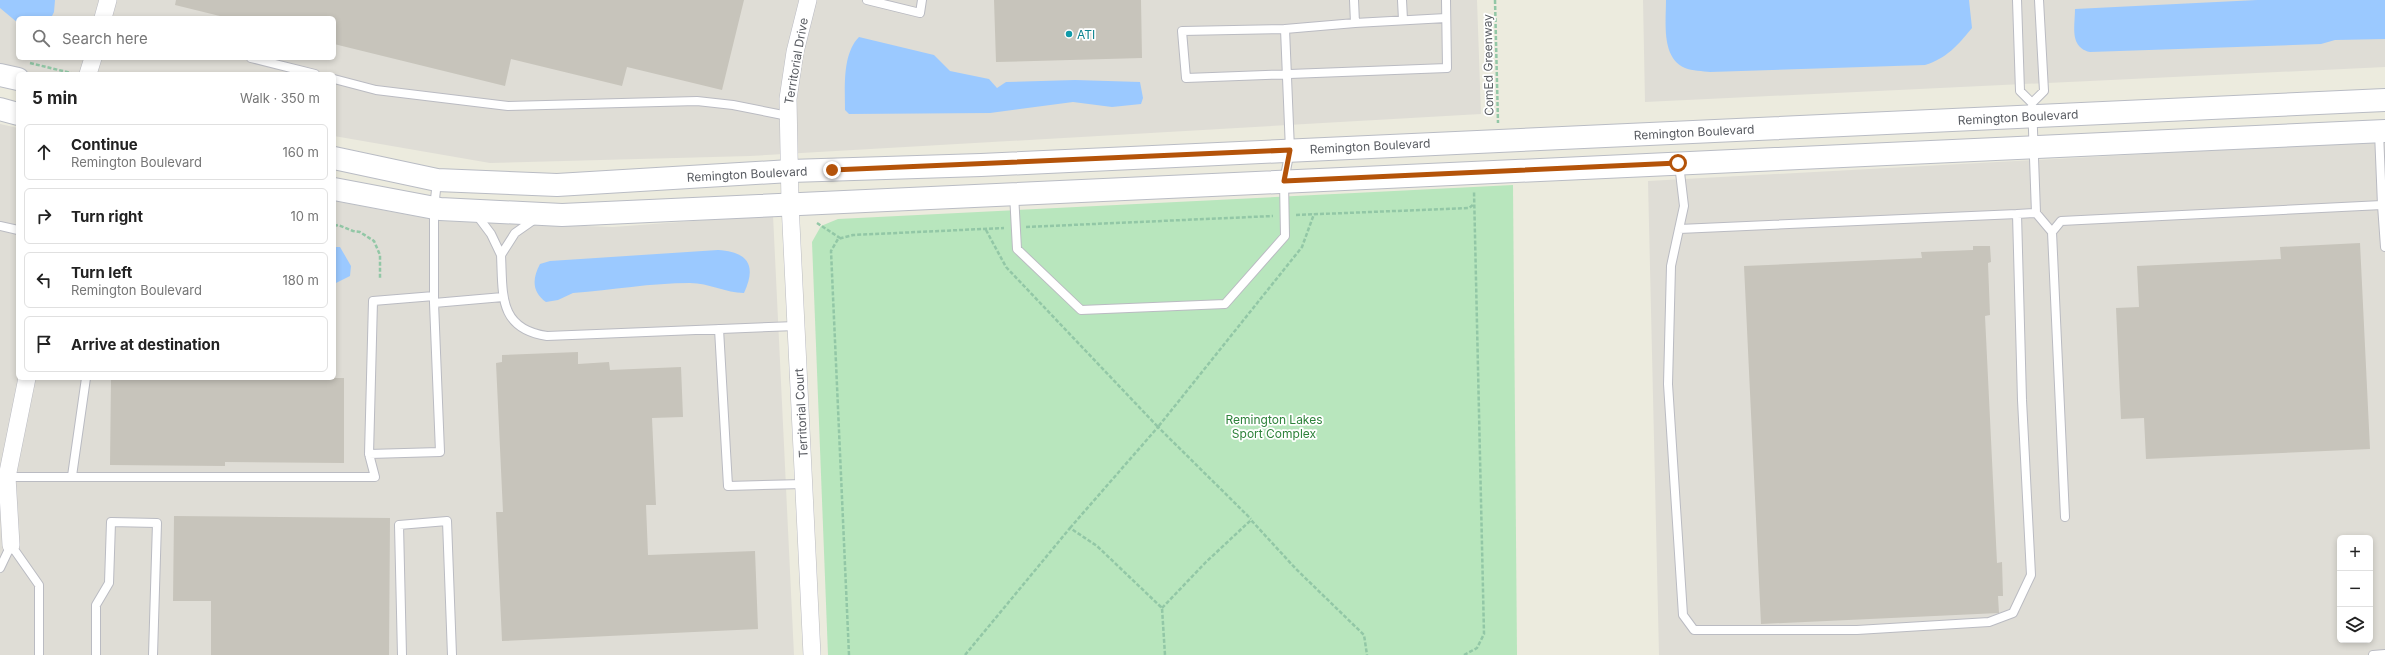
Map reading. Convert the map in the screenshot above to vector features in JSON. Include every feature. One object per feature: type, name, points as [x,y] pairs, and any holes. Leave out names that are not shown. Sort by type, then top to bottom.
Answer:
[{"type":"street","points":[[104,16],[108,0]]},
{"type":"street","name":"Territorial Drive","points":[[790,171],[788,99],[795,52],[808,0]]},
{"type":"street","points":[[89,72],[92,60]]},
{"type":"street","points":[[0,75],[16,72]]},
{"type":"street","name":"Remington Boulevard","points":[[336,158],[437,180],[557,185],[790,171],[981,165],[1290,150],[2032,109],[2385,100]]},
{"type":"street","points":[[0,110],[16,114]]},
{"type":"street","points":[[336,189],[434,208],[562,215],[790,203],[2382,131]]},
{"type":"street","name":"Territorial Court","points":[[790,171],[790,203],[812,655]]},
{"type":"street","points":[[7,541],[4,476],[27,380]]},
{"type":"lane","points":[[867,0],[920,13],[922,0]]},
{"type":"lane","points":[[1354,0],[1355,22]]},
{"type":"lane","points":[[1402,0],[1403,20]]},
{"type":"lane","points":[[1446,0],[1447,68],[1285,76],[1186,78],[1182,31],[1285,29],[1355,22],[1446,18]]},
{"type":"lane","points":[[2017,0],[2020,91],[2032,109],[2036,213],[2052,232],[2065,517]]},
{"type":"lane","points":[[2032,109],[2044,91],[2039,0]]},
{"type":"lane","points":[[1014,193],[1017,249],[1081,310],[1225,304],[1285,236],[1284,181],[1290,150],[1285,76],[1285,29]]},
{"type":"lane","points":[[259,60],[306,72]]},
{"type":"lane","points":[[336,80],[376,90],[508,106],[697,101],[733,105],[788,116]]},
{"type":"lane","points":[[2382,131],[2382,205],[2385,247]]},
{"type":"lane","points":[[1678,163],[1684,206],[1671,266],[1668,384],[1683,615],[1694,630],[1857,630],[1989,622],[2013,613],[2031,575],[2022,400],[2017,214]]},
{"type":"lane","points":[[369,454],[440,452],[434,300],[434,208],[437,180]]},
{"type":"lane","points":[[2052,232],[2061,221],[2382,205]]},
{"type":"lane","points":[[473,211],[492,234],[501,255],[504,304],[510,317],[520,327],[533,334],[547,336],[796,326]]},
{"type":"lane","points":[[1679,228],[2036,213]]},
{"type":"lane","points":[[501,255],[515,233],[542,214]]},
{"type":"lane","points":[[0,226],[16,230]]},
{"type":"lane","points":[[4,476],[375,477],[369,454],[373,301],[503,297]]},
{"type":"lane","points":[[719,329],[728,486],[804,484]]},
{"type":"lane","points":[[72,476],[86,380]]},
{"type":"lane","points":[[402,655],[399,525],[447,521],[452,655]]},
{"type":"lane","points":[[96,655],[96,605],[109,583],[111,522],[157,523],[153,655]]},
{"type":"lane","points":[[0,568],[7,541]]},
{"type":"lane","points":[[7,541],[39,585],[39,655]]},
{"type":"lane","points":[[2373,655],[2385,654]]},
{"type":"path","name":"ComEd Greenway","points":[[1495,0],[1497,130]]},
{"type":"path","points":[[23,71],[47,72]]},
{"type":"path","points":[[1464,655],[1478,648],[1484,634],[1474,184]]},
{"type":"path","points":[[849,655],[831,251],[840,238],[853,235],[986,230],[1015,227],[1469,208],[1474,204]]},
{"type":"path","points":[[965,655],[1070,528],[1158,427],[1302,247],[1314,214]]},
{"type":"path","points":[[817,223],[825,226],[840,238]]},
{"type":"path","points":[[336,226],[360,232],[374,241],[380,255],[380,278]]},
{"type":"path","points":[[986,230],[1006,267],[1158,427],[1251,520],[1296,569],[1364,635],[1367,655]]},
{"type":"path","points":[[1162,608],[1206,562],[1251,520]]},
{"type":"path","points":[[1070,528],[1097,546],[1162,608],[1165,655]]},
{"type":"shaded area","points":[[0,0],[1477,0],[1481,114],[750,156],[490,163],[336,136],[336,72],[27,72],[0,65]]},
{"type":"shaded area","points":[[1643,0],[2385,0],[2385,67],[1645,102]]},
{"type":"shaded area","points":[[0,124],[16,128],[16,380],[336,380],[336,201],[441,221],[613,227],[773,215],[794,655],[0,655]]},
{"type":"shaded area","points":[[2385,141],[2385,655],[1659,655],[1648,181]]},
{"type":"green space","name":"Remington Lakes Sport Complex","points":[[1513,185],[1517,655],[828,655],[812,242],[821,226],[838,219]]},
{"type":"water","points":[[0,0],[55,0],[54,12],[52,16],[16,16],[16,21],[0,8]]},
{"type":"water","points":[[1666,0],[1969,0],[1972,28],[1946,55],[1925,65],[1710,72],[1685,68],[1677,63],[1672,56],[1668,48],[1666,38]]},
{"type":"water","points":[[2257,0],[2385,0],[2385,39],[2335,40],[2321,44],[2090,52],[2079,46],[2076,41],[2074,29],[2075,9]]},
{"type":"water","points":[[859,37],[934,55],[950,71],[989,79],[997,88],[1006,82],[1075,80],[1140,82],[1143,98],[1141,104],[1112,107],[1073,102],[990,113],[849,114],[845,110],[847,62],[850,52]]},
{"type":"water","points":[[336,247],[340,247],[351,266],[350,276],[336,283]]},
{"type":"water","points":[[718,250],[737,254],[743,257],[747,262],[750,275],[744,293],[737,293],[697,283],[675,283],[573,293],[558,300],[546,302],[541,298],[536,290],[535,280],[537,270],[540,264],[550,261]]},
{"type":"building","points":[[176,0],[744,0],[722,90],[627,67],[622,86],[511,59],[505,86],[336,44],[336,16],[220,16],[175,5]]},
{"type":"building","name":"ATI","points":[[994,0],[1141,0],[1142,58],[996,62]]},
{"type":"building","points":[[2360,243],[2370,449],[2146,459],[2144,418],[2121,419],[2116,308],[2139,307],[2137,266],[2281,259],[2280,247]]},
{"type":"building","points":[[1973,246],[1990,246],[1991,262],[1988,263],[1990,315],[1985,316],[1997,563],[2002,562],[2003,596],[1998,596],[1999,613],[1761,624],[1744,266],[1922,258],[1921,252],[1973,250]]},
{"type":"building","points":[[578,352],[578,364],[609,362],[610,370],[681,367],[683,417],[652,418],[656,505],[646,505],[648,555],[755,551],[758,629],[502,641],[496,512],[503,512],[496,363],[502,362],[502,355]]},
{"type":"building","points":[[336,378],[344,378],[344,463],[225,462],[225,466],[110,465],[111,380],[336,380]]},
{"type":"building","points":[[174,516],[390,518],[389,655],[211,655],[211,601],[173,601]]},
{"type":"place","name":"ATI","points":[[1069,34]]},
{"type":"route","points":[[832,170],[981,165],[1290,150],[1284,181],[1678,163]]}]
